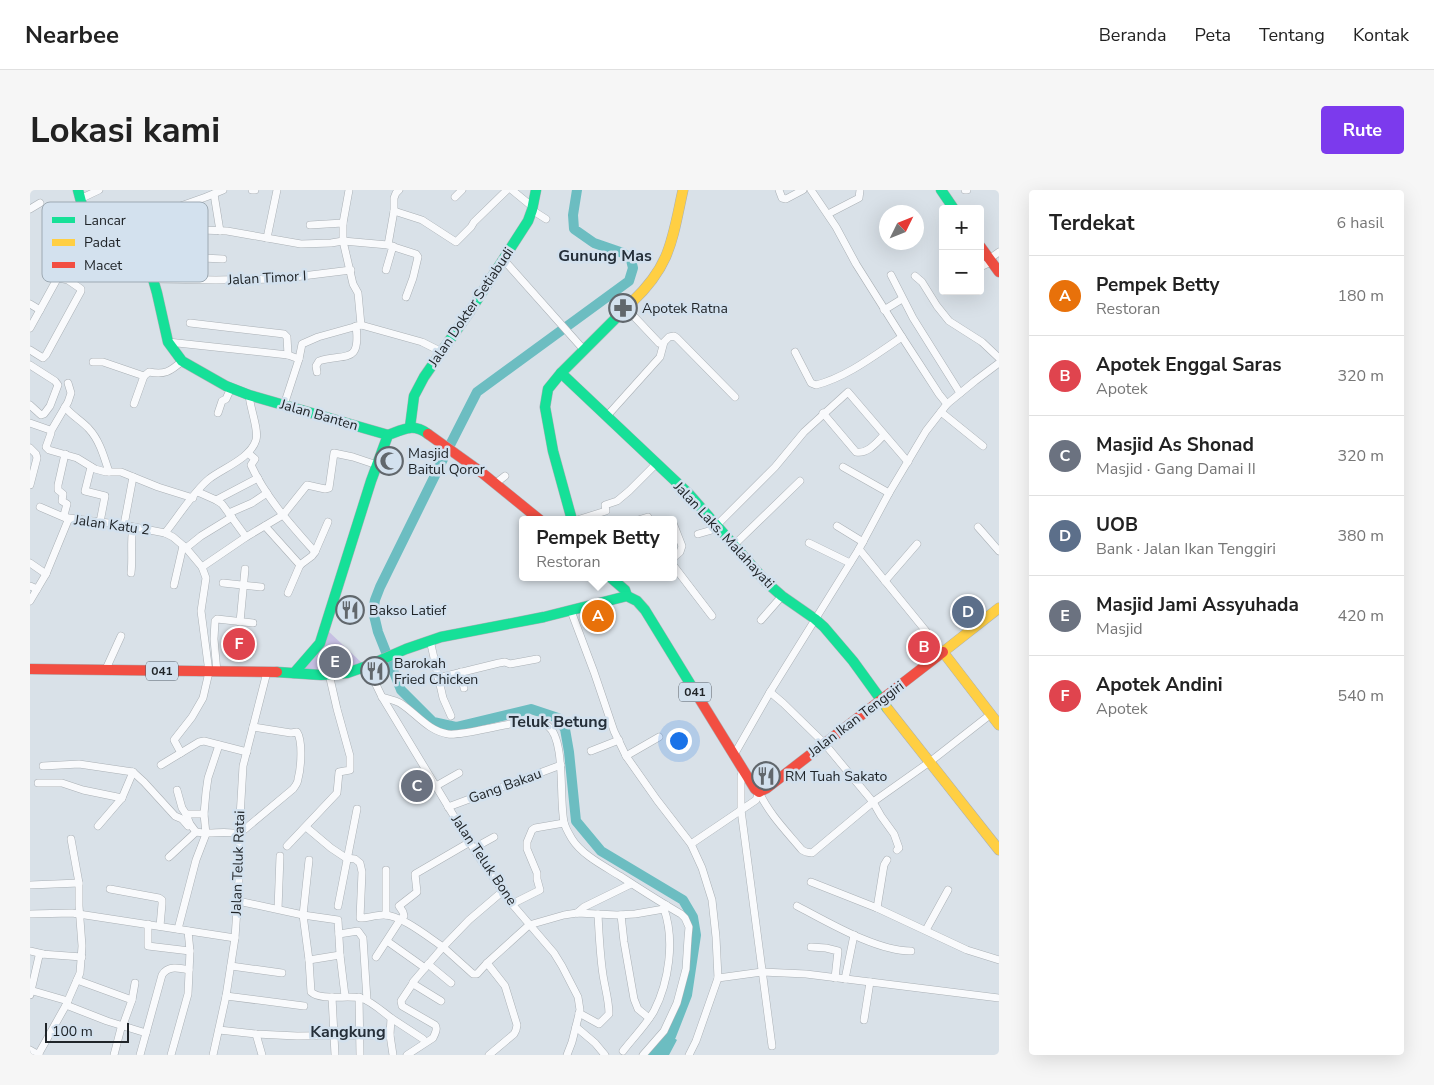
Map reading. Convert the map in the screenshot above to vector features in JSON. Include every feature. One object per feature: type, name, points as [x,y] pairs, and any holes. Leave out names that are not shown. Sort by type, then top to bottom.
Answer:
[{"type":"main road","name":"Jalan Dokter Setiabudi","points":[[410,427],[416,390],[528,221],[533,208],[536,190]]},
{"type":"main road","points":[[571,516],[553,450],[545,407],[548,389],[650,284],[666,257],[674,232],[683,190]]},
{"type":"main road","points":[[946,192],[952,205]]},
{"type":"main road","points":[[983,250],[999,272]]},
{"type":"main road","name":"Jalan Banten","points":[[154,282],[168,342],[174,353],[182,361],[231,388],[249,395],[388,435]]},
{"type":"main road","name":"Jalan Laks. Malahayati","points":[[562,373],[689,494],[767,583],[815,619],[836,640],[999,850]]},
{"type":"main road","points":[[294,673],[320,643],[388,435],[410,427],[422,430],[496,483],[535,516]]},
{"type":"main road","points":[[615,581],[625,590],[627,596]]},
{"type":"main road","name":"041","points":[[30,669],[342,674],[430,640],[571,611],[627,596],[637,601],[645,610],[755,789],[759,792]]},
{"type":"main road","name":"Jalan Ikan Tenggiri","points":[[759,792],[767,788],[882,700],[999,608]]},
{"type":"main road","points":[[944,652],[999,725]]},
{"type":"street","points":[[79,194],[98,190]]},
{"type":"street","points":[[192,202],[224,190]]},
{"type":"street","points":[[266,238],[277,190]]},
{"type":"street","points":[[317,372],[316,366],[319,361],[349,355],[355,351],[357,344],[358,292],[353,284],[344,241],[343,223],[349,190]]},
{"type":"street","points":[[386,270],[394,198],[399,190]]},
{"type":"street","points":[[455,197],[462,190]]},
{"type":"street","points":[[394,211],[422,220],[456,242],[507,190]]},
{"type":"street","points":[[512,190],[546,219]]},
{"type":"street","points":[[779,190],[782,198],[786,199],[803,190]]},
{"type":"street","points":[[811,190],[836,227],[884,310],[947,404]]},
{"type":"street","points":[[828,214],[859,198],[860,190]]},
{"type":"street","points":[[214,194],[220,231]]},
{"type":"street","points":[[30,209],[40,203]]},
{"type":"street","points":[[310,225],[343,223]]},
{"type":"street","points":[[208,230],[301,244],[344,241],[390,245],[416,254],[418,257],[406,297]]},
{"type":"street","points":[[984,264],[999,252]]},
{"type":"street","points":[[208,258],[223,259]]},
{"type":"street","points":[[503,258],[584,350]]},
{"type":"street","name":"Jalan Timor I","points":[[208,280],[278,279],[351,270]]},
{"type":"street","points":[[891,275],[902,299],[960,393]]},
{"type":"street","points":[[915,276],[922,282],[949,321],[982,342],[999,358]]},
{"type":"street","points":[[30,328],[56,282]]},
{"type":"street","points":[[30,350],[42,358],[46,355],[81,291],[71,282]]},
{"type":"street","points":[[884,310],[902,299]]},
{"type":"street","points":[[30,304],[40,310]]},
{"type":"street","points":[[627,309],[659,343]]},
{"type":"street","points":[[190,323],[284,334],[287,337],[288,355]]},
{"type":"street","points":[[284,405],[303,342],[358,325],[422,342],[442,352]]},
{"type":"street","points":[[607,416],[660,357],[664,342],[669,336],[677,338],[735,397]]},
{"type":"street","points":[[795,352],[811,383],[816,385],[836,378],[902,337]]},
{"type":"street","points":[[168,342],[288,355],[299,359]]},
{"type":"street","points":[[134,404],[144,376],[149,372],[158,374],[166,372],[182,361]]},
{"type":"street","points":[[93,362],[103,362],[144,376]]},
{"type":"street","points":[[734,755],[770,692],[859,549],[888,493],[926,431],[947,404],[999,363]]},
{"type":"street","points":[[30,365],[55,380],[58,385],[50,406],[44,414],[41,415],[30,405]]},
{"type":"street","points":[[68,383],[71,393],[51,431],[47,448],[77,458],[91,467],[109,472],[118,471],[158,487],[193,498]]},
{"type":"street","points":[[218,413],[222,401],[226,398],[231,388]]},
{"type":"street","points":[[698,534],[718,527],[804,432],[848,392],[908,462]]},
{"type":"street","points":[[165,533],[208,480],[236,462],[252,448],[256,431],[249,395]]},
{"type":"street","points":[[65,407],[90,429],[98,442],[109,472]]},
{"type":"street","points":[[941,412],[983,446]]},
{"type":"street","points":[[823,413],[858,453],[868,450],[884,435]]},
{"type":"street","points":[[30,423],[51,431]]},
{"type":"street","points":[[30,448],[37,458],[30,485]]},
{"type":"street","points":[[248,453],[255,459],[251,465],[267,493],[315,552]]},
{"type":"street","points":[[213,672],[202,622],[201,611],[206,578],[202,567],[283,515],[307,485],[325,489],[330,488],[334,453],[377,465]]},
{"type":"street","points":[[65,454],[58,490],[63,494],[62,501],[67,504],[64,515],[68,519]]},
{"type":"street","points":[[590,516],[606,511],[605,504],[617,501],[657,463]]},
{"type":"street","points":[[91,467],[85,491],[105,496],[100,522]]},
{"type":"street","points":[[843,467],[888,493]]},
{"type":"street","points":[[496,483],[505,476]]},
{"type":"street","points":[[124,525],[133,477]]},
{"type":"street","points":[[216,500],[258,478]]},
{"type":"street","points":[[734,545],[800,481]]},
{"type":"street","points":[[198,492],[222,504],[246,537]]},
{"type":"street","points":[[174,585],[185,547],[267,493]]},
{"type":"street","points":[[40,507],[68,519]]},
{"type":"street","name":"Jalan Katu 2","points":[[30,601],[34,588],[46,574],[68,519],[133,526],[165,533],[185,547],[202,567]]},
{"type":"street","points":[[288,593],[300,565],[315,552],[328,522]]},
{"type":"street","points":[[131,573],[133,526]]},
{"type":"street","points":[[264,526],[300,565]]},
{"type":"street","points":[[837,526],[863,542]]},
{"type":"street","points":[[978,527],[999,551]]},
{"type":"street","points":[[677,533],[682,546],[677,555]]},
{"type":"street","points":[[809,543],[850,563]]},
{"type":"street","points":[[885,581],[917,544]]},
{"type":"street","points":[[859,549],[944,652]]},
{"type":"street","points":[[30,563],[46,574]]},
{"type":"street","points":[[240,622],[245,569]]},
{"type":"street","points":[[677,571],[712,616]]},
{"type":"street","points":[[223,583],[260,588]]},
{"type":"street","points":[[761,620],[782,596]]},
{"type":"street","points":[[571,611],[626,756],[691,844],[702,868],[712,900],[718,978],[696,1041],[689,1055]]},
{"type":"street","points":[[182,753],[174,740],[192,717],[203,698],[213,672],[215,621],[218,619],[253,623]]},
{"type":"street","points":[[106,669],[122,636]]},
{"type":"street","points":[[430,640],[445,704],[451,716]]},
{"type":"street","points":[[438,678],[502,662],[510,664],[537,659]]},
{"type":"street","name":"Jalan Teluk Bone","points":[[369,665],[382,697],[448,807],[512,904],[554,953],[578,997],[579,1012],[567,1055]]},
{"type":"street","name":"Jalan Teluk Ratai","points":[[213,1055],[226,996],[235,938],[240,866],[239,834],[243,766],[267,672]]},
{"type":"street","points":[[461,672],[464,688]]},
{"type":"street","points":[[287,846],[337,793],[340,772],[350,770],[350,756],[329,674]]},
{"type":"street","points":[[770,692],[824,743],[873,802],[894,834],[899,848],[897,850]]},
{"type":"street","points":[[382,697],[401,704],[434,730],[448,734],[466,733],[519,723],[541,723],[548,725],[553,732],[559,749],[564,822],[572,840],[590,857],[665,907],[686,918],[688,927],[686,969],[677,1003],[664,1031],[643,1055]]},
{"type":"street","points":[[759,792],[763,801],[780,824],[802,850],[809,853],[873,802],[931,761],[991,714]]},
{"type":"street","points":[[43,766],[79,764],[133,772],[175,816],[182,819],[195,833],[230,832],[239,834],[293,789],[298,781],[300,736],[297,732],[292,733],[253,727]]},
{"type":"street","points":[[626,756],[659,737]]},
{"type":"street","points":[[591,751],[619,740]]},
{"type":"street","points":[[160,765],[202,741],[247,752]]},
{"type":"street","points":[[178,929],[196,860],[206,834],[204,814],[208,778],[219,745]]},
{"type":"street","name":"Gang Bakau","points":[[448,807],[561,765]]},
{"type":"street","points":[[743,769],[741,776],[741,810],[772,1046]]},
{"type":"street","points":[[98,826],[122,798],[133,772]]},
{"type":"street","points":[[436,786],[459,773]]},
{"type":"street","points":[[411,784],[430,776]]},
{"type":"street","points":[[38,783],[62,783],[83,790],[122,798]]},
{"type":"street","points":[[176,790],[182,808],[195,833]]},
{"type":"street","points":[[691,844],[756,800],[759,792]]},
{"type":"street","points":[[338,906],[357,809]]},
{"type":"street","points":[[186,814],[204,814]]},
{"type":"street","points":[[512,904],[540,890],[537,873],[526,847],[532,830],[564,822]]},
{"type":"street","points":[[306,827],[331,848],[346,858],[355,859],[360,863],[362,872],[359,917],[386,915],[400,920],[443,947],[474,974],[477,974],[529,925],[577,913],[621,915],[635,914],[665,907]]},
{"type":"street","points":[[169,856],[195,833]]},
{"type":"street","points":[[376,957],[404,916],[399,906],[417,892],[415,874],[472,845],[494,837]]},
{"type":"street","points":[[30,1050],[38,1055],[67,1003],[80,973],[82,957],[79,883],[71,839]]},
{"type":"street","points":[[278,909],[280,856]]},
{"type":"street","points":[[309,860],[303,915],[312,994],[363,999],[423,1039]]},
{"type":"street","points":[[877,908],[884,865],[887,860]]},
{"type":"street","points":[[386,870],[386,915]]},
{"type":"street","points":[[811,882],[877,908],[967,950],[999,960]]},
{"type":"street","points":[[30,885],[79,883]]},
{"type":"street","points":[[577,913],[584,907],[631,884]]},
{"type":"street","points":[[110,889],[162,900],[160,926]]},
{"type":"street","points":[[926,930],[948,890]]},
{"type":"street","points":[[407,1055],[433,1038],[436,1028],[402,1006],[401,1000],[426,966],[443,947],[469,920],[503,891]]},
{"type":"street","points":[[238,901],[303,915],[338,920],[345,996]]},
{"type":"street","points":[[797,906],[854,935],[888,947],[911,952]]},
{"type":"street","points":[[623,1051],[654,1010],[665,980],[669,963],[670,941],[665,907]]},
{"type":"street","points":[[30,914],[72,913],[235,938]]},
{"type":"street","points":[[579,1012],[599,1024],[609,1014],[599,943],[598,914]]},
{"type":"street","points":[[621,915],[634,999],[638,1009],[649,1018]]},
{"type":"street","points":[[148,924],[148,946],[190,951]]},
{"type":"street","points":[[171,1055],[188,994],[190,951],[188,931]]},
{"type":"street","points":[[339,934],[358,931],[362,934],[363,938],[363,999],[359,1035],[360,1055]]},
{"type":"street","points":[[845,979],[854,935]]},
{"type":"street","points":[[387,941],[451,983]]},
{"type":"street","points":[[811,947],[838,951],[835,978]]},
{"type":"street","points":[[30,951],[82,957]]},
{"type":"street","points":[[43,954],[39,956],[30,992],[67,1003],[107,1021],[146,1033]]},
{"type":"street","points":[[309,960],[340,955]]},
{"type":"street","points":[[487,963],[504,986],[517,1025],[514,1034],[490,1055]]},
{"type":"street","points":[[231,966],[282,973]]},
{"type":"street","points":[[140,1055],[162,975],[171,968],[189,970]]},
{"type":"street","points":[[718,978],[762,972],[806,974],[999,998]]},
{"type":"street","points":[[78,980],[132,1000]]},
{"type":"street","points":[[864,1020],[870,982]]},
{"type":"street","points":[[114,1055],[121,1028],[132,1000],[135,983]]},
{"type":"street","points":[[413,983],[441,1001]]},
{"type":"street","points":[[226,996],[304,1006]]},
{"type":"street","points":[[332,997],[334,1055]]},
{"type":"street","points":[[391,1018],[390,1035],[393,1055]]},
{"type":"street","points":[[576,1027],[595,1043],[605,1055]]},
{"type":"street","points":[[219,1030],[297,1036],[390,1035]]},
{"type":"street","points":[[256,1034],[262,1055]]},
{"type":"shaded area","points":[[326,629],[363,664],[357,668],[299,673]]},
{"type":"water","points":[[665,1032],[677,1040],[669,1055],[644,1055]]},
{"type":"waterway","points":[[577,190],[573,215],[574,229],[594,243],[623,253],[631,260],[633,268],[629,281],[477,392],[380,587],[373,611],[378,632],[401,690],[433,722],[456,727],[531,709],[558,718],[565,729],[576,821],[601,851],[683,900],[693,917],[696,935],[687,995],[671,1036]]},
{"type":"traffic: fast","points":[[78,190],[81,202]]},
{"type":"traffic: fast","points":[[410,427],[414,396],[424,377],[470,311],[528,221],[536,190]]},
{"type":"traffic: fast","points":[[941,190],[951,205]]},
{"type":"traffic: fast","points":[[154,282],[168,342],[182,361],[226,386],[249,395],[388,435]]},
{"type":"traffic: fast","points":[[571,516],[553,451],[545,407],[548,389],[561,373],[632,302]]},
{"type":"traffic: fast","points":[[561,373],[689,494],[767,583],[824,627],[853,661],[887,708]]},
{"type":"traffic: fast","points":[[294,673],[320,643],[371,481],[388,435],[408,428],[418,429],[428,434]]},
{"type":"traffic: fast","points":[[615,581],[625,590],[627,596]]},
{"type":"traffic: fast","points":[[277,672],[321,675],[347,673],[441,637],[544,617],[627,596],[637,601],[645,610],[694,690]]},
{"type":"traffic: slow","points":[[632,302],[655,276],[668,251],[683,190]]},
{"type":"traffic: slow","points":[[999,608],[943,652],[999,725]]},
{"type":"traffic: slow","points":[[887,708],[999,850]]},
{"type":"traffic: jam","points":[[983,250],[999,272]]},
{"type":"traffic: jam","points":[[428,434],[481,472],[535,516]]},
{"type":"traffic: jam","points":[[694,690],[755,789],[759,792],[767,788],[943,652]]},
{"type":"traffic: jam","points":[[30,669],[277,672]]},
{"type":"place","name":"Apotek Ratna","points":[[623,308]]},
{"type":"place","name":"Masjid Baitul Qoror","points":[[389,461]]},
{"type":"place","name":"Bakso Latief","points":[[350,610]]},
{"type":"place","name":"UOB","points":[[968,612]]},
{"type":"place","name":"Pempek Betty","points":[[598,616]]},
{"type":"place","name":"Apotek Andini","points":[[239,644]]},
{"type":"place","name":"Apotek Enggal Saras","points":[[924,647]]},
{"type":"place","name":"Masjid Jami Assyuhada","points":[[335,662]]},
{"type":"place","name":"Barokah Fried Chicken","points":[[375,671]]},
{"type":"place","name":"RM Tuah Sakato","points":[[766,776]]},
{"type":"place","name":"Masjid As Shonad","points":[[417,786]]},
{"type":"district","name":"Gunung Mas","points":[[605,256]]},
{"type":"district","name":"Teluk Betung","points":[[558,722]]},
{"type":"district","name":"Kangkung","points":[[348,1032]]}]
